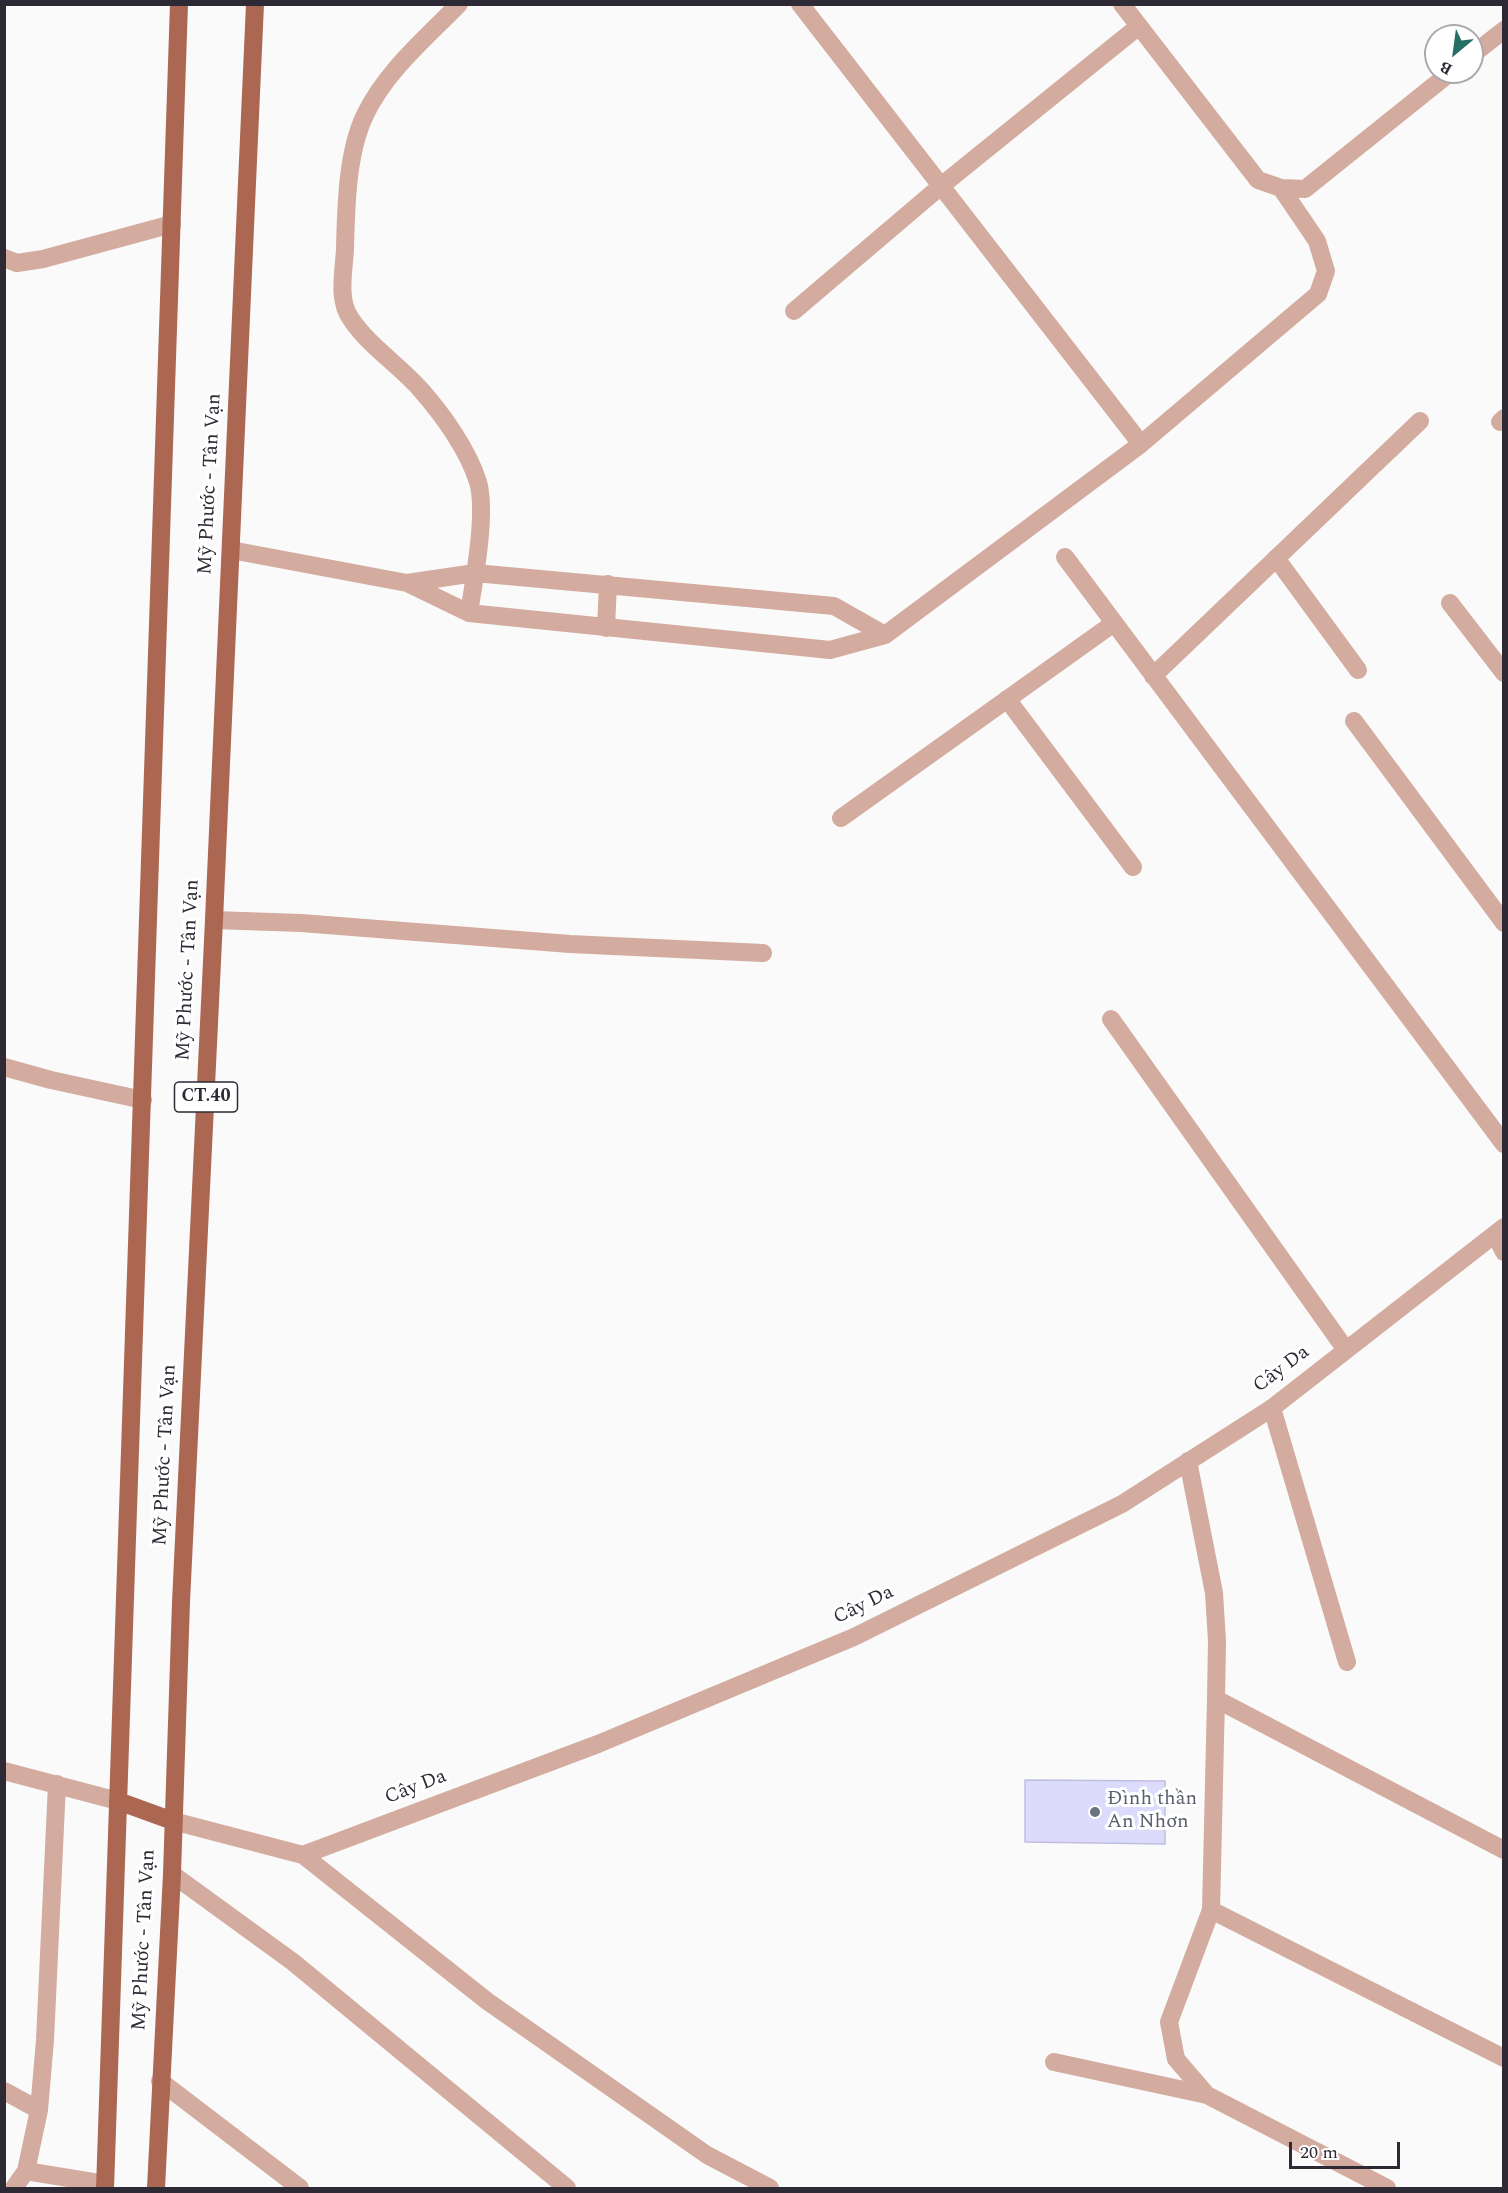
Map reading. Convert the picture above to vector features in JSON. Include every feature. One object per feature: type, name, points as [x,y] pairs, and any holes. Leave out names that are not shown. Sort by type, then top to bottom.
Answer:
[{"type":"main road","name":"Mỹ Phước - Tân Vạn","points":[[105,2186],[179,4]]},
{"type":"main road","name":"Mỹ Phước - Tân Vạn","points":[[156,2188],[255,4]]},
{"type":"main road","points":[[118,1801],[173,1821]]},
{"type":"street","points":[[459,4],[389,77],[365,115],[355,149],[346,207],[342,304],[351,320],[421,390],[456,435],[478,483],[481,508],[469,613]]},
{"type":"street","points":[[800,4],[1142,444]]},
{"type":"street","points":[[1122,4],[1258,180],[1281,188],[1305,189],[1436,84]]},
{"type":"street","points":[[794,311],[941,186],[1139,26]]},
{"type":"street","points":[[1484,45],[1503,30]]},
{"type":"street","points":[[231,550],[407,583],[469,613],[830,650],[885,635],[1142,444],[1318,294],[1326,271],[1317,241],[1281,188]]},
{"type":"street","points":[[4,258],[17,263],[43,260],[172,224]]},
{"type":"street","points":[[1153,676],[1420,421]]},
{"type":"street","points":[[1065,557],[1503,1144]]},
{"type":"street","points":[[1276,558],[1358,670]]},
{"type":"street","points":[[407,583],[475,573],[834,606],[885,635]]},
{"type":"street","points":[[606,628],[608,584]]},
{"type":"street","points":[[1450,603],[1503,674]]},
{"type":"street","points":[[841,818],[1114,623]]},
{"type":"street","points":[[1007,699],[1133,867]]},
{"type":"street","points":[[1354,721],[1503,922]]},
{"type":"street","points":[[214,920],[302,923],[570,944],[763,953]]},
{"type":"street","points":[[1111,1019],[1346,1350]]},
{"type":"street","points":[[4,1067],[143,1100]]},
{"type":"street","points":[[1499,1230],[1503,1252]]},
{"type":"street","name":"Cây Da","points":[[303,1855],[598,1744],[854,1637],[1122,1504],[1272,1408],[1499,1230]]},
{"type":"street","points":[[1272,1408],[1347,1662]]},
{"type":"street","points":[[1188,1461],[1214,1593],[1217,1641],[1211,1910],[1169,2022],[1176,2059],[1208,2095]]},
{"type":"street","points":[[1216,1699],[1503,1850]]},
{"type":"street","points":[[4,1771],[118,1801]]},
{"type":"street","points":[[14,2188],[26,2171],[39,2110],[45,2040],[57,1784]]},
{"type":"street","points":[[173,1821],[303,1855],[487,2001],[707,2155],[770,2188]]},
{"type":"street","points":[[172,1874],[293,1962],[567,2188]]},
{"type":"street","points":[[1211,1910],[1503,2058]]},
{"type":"street","points":[[1054,2062],[1208,2095],[1387,2188]]},
{"type":"street","points":[[160,2081],[300,2188]]},
{"type":"street","points":[[4,2091],[39,2110]]},
{"type":"street","points":[[26,2171],[105,2186]]},
{"type":"building","name":"Đình thần An Nhơn","points":[[1025,1780],[1165,1781],[1165,1844],[1025,1842]]},
{"type":"place","name":"Đình thần An Nhơn","points":[[1095,1812]]}]
